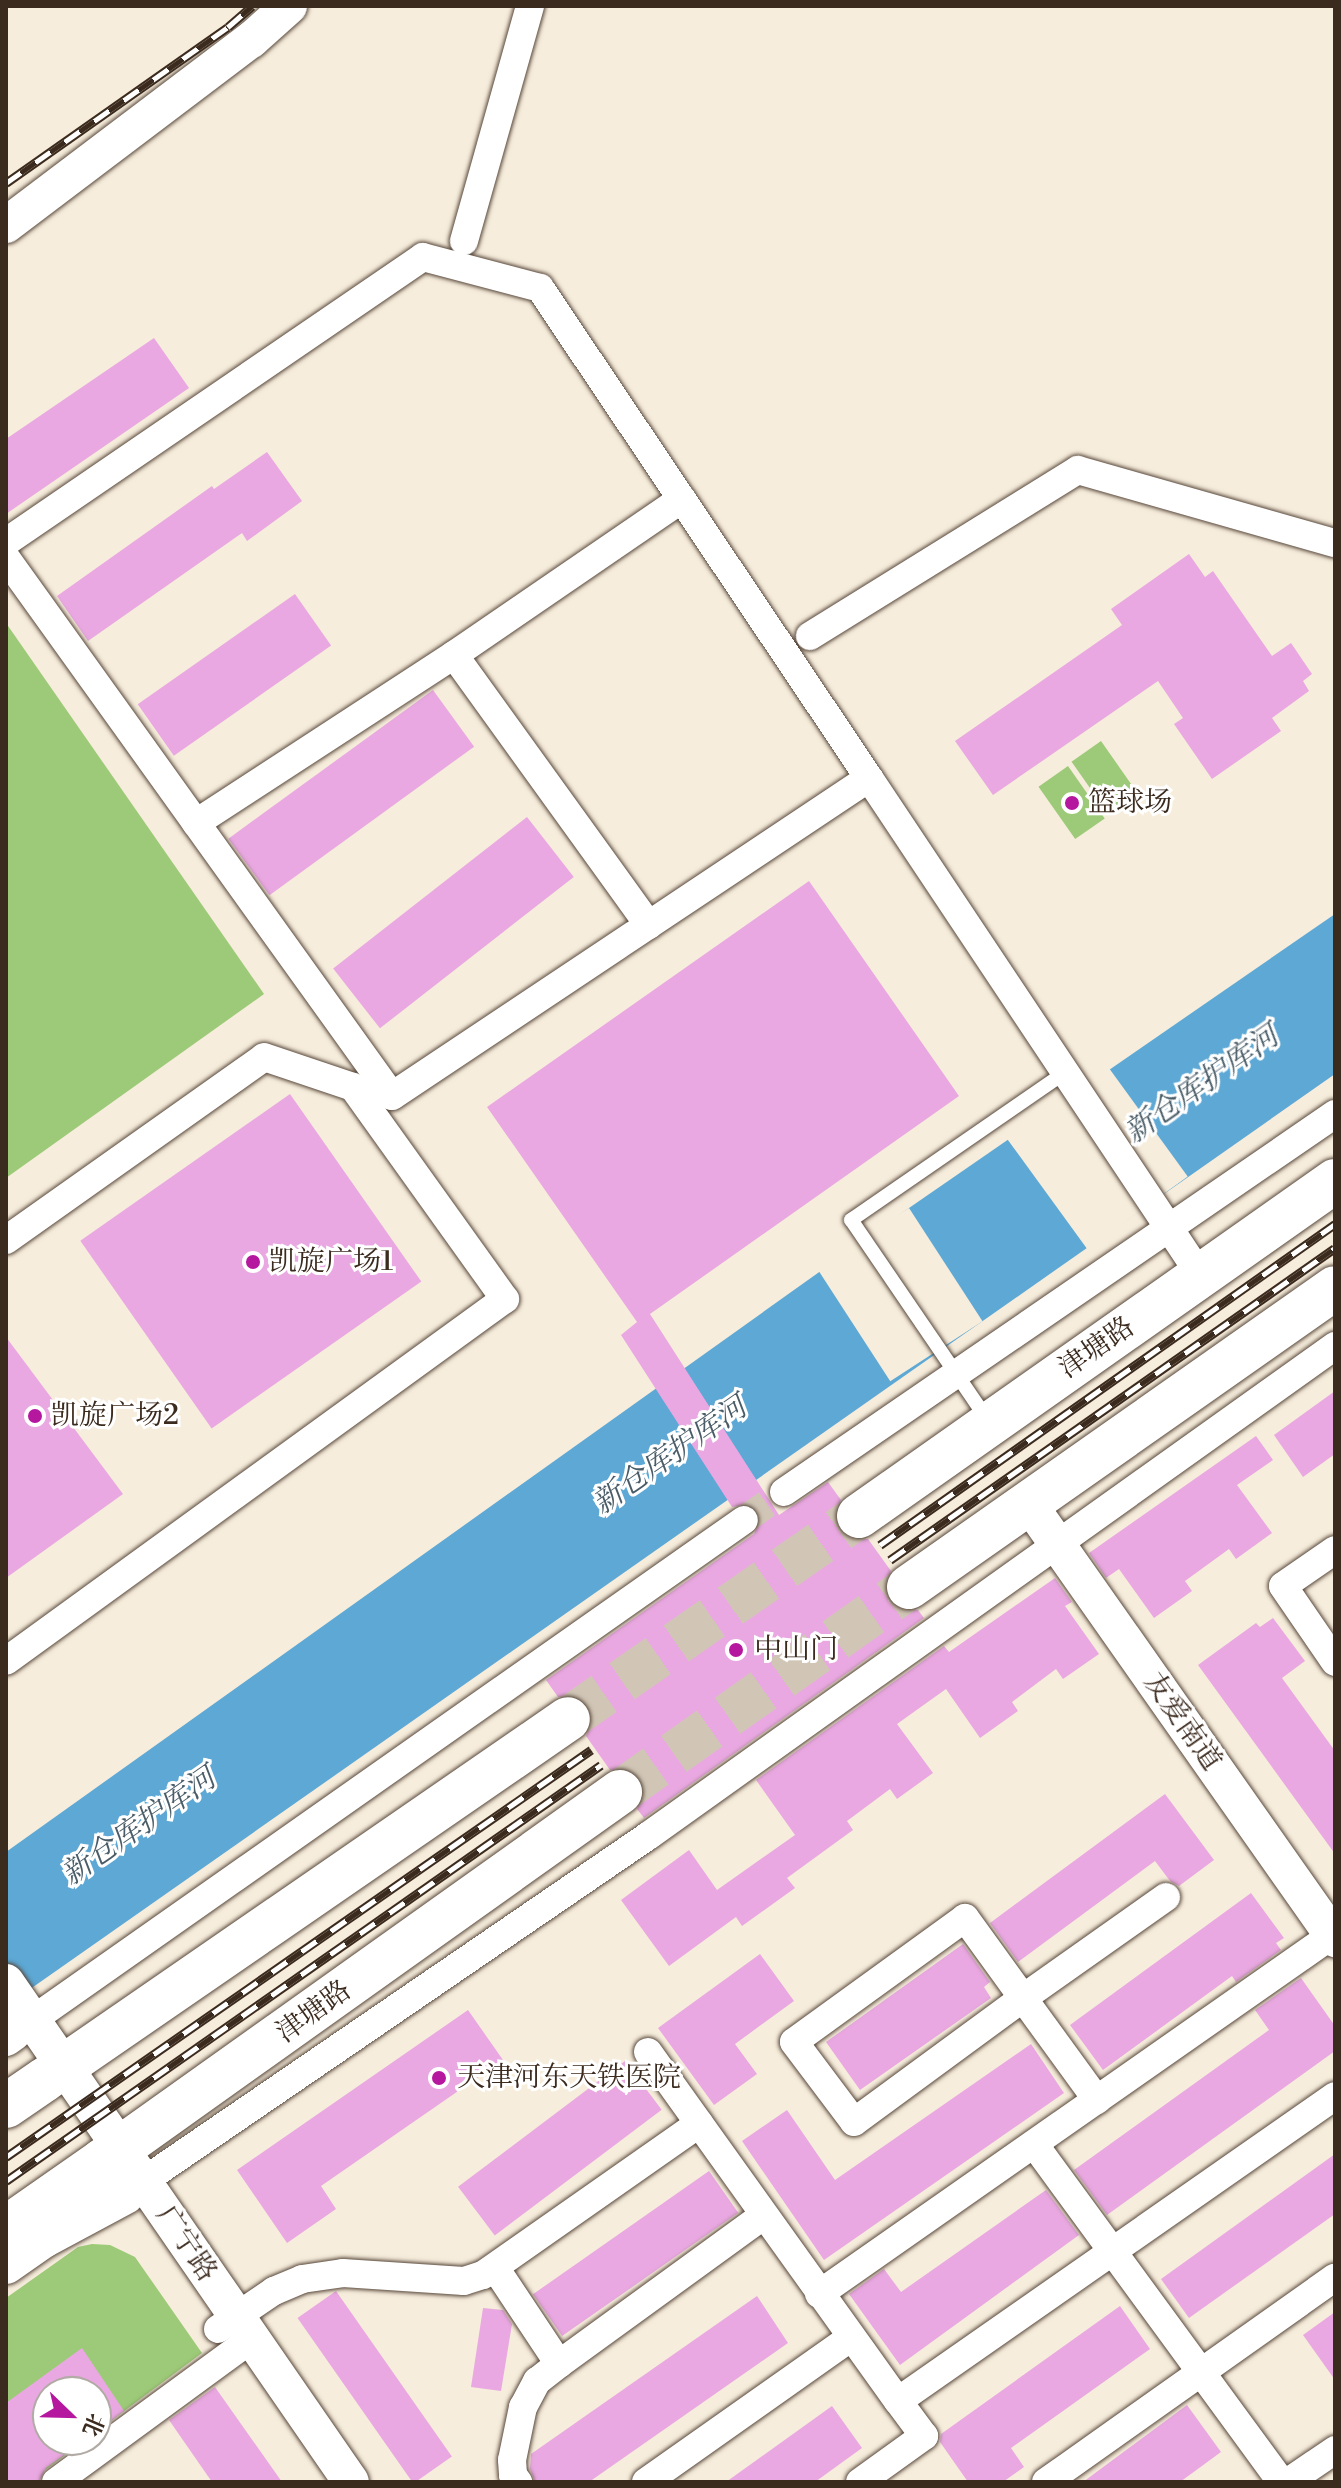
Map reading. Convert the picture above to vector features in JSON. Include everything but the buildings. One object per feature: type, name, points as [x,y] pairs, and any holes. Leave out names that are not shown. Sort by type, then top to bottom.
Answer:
[{"type":"main road","name":"津塘路","points":[[859,1516],[1335,1181]]},
{"type":"main road","points":[[909,1587],[1335,1288]]},
{"type":"main road","points":[[6,2106],[568,1719]]},
{"type":"main road","name":"津塘路","points":[[24,2233],[123,2171],[620,1792]]},
{"type":"main road","points":[[6,2264],[24,2233]]},
{"type":"street","points":[[6,225],[251,40],[289,6]]},
{"type":"street","points":[[464,241],[530,6]]},
{"type":"street","points":[[6,542],[423,257],[540,288],[1201,1276]]},
{"type":"street","points":[[810,636],[1078,470],[1335,543]]},
{"type":"street","points":[[196,823],[454,655],[682,499]]},
{"type":"street","points":[[6,558],[392,1096],[869,778]]},
{"type":"street","points":[[454,655],[649,925]]},
{"type":"street","points":[[6,1240],[264,1057],[353,1087],[505,1299],[6,1661]]},
{"type":"street","points":[[784,1492],[1335,1114]]},
{"type":"street","points":[[123,2171],[648,1836],[1335,1346]]},
{"type":"street","name":"友爱南道","points":[[1029,1504],[1334,1936]]},
{"type":"street","points":[[14,2017],[744,1520]]},
{"type":"street","points":[[1335,1550],[1283,1586],[1335,1662]]},
{"type":"street","points":[[1097,2100],[1023,1998],[965,1918],[794,2042],[854,2122],[1023,1998],[1166,1897]]},
{"type":"street","points":[[819,2294],[1334,1936]]},
{"type":"street","name":"广宁路","points":[[14,2017],[234,2334],[327,2482]]},
{"type":"street","points":[[648,2052],[850,2338],[924,2436],[860,2482]]},
{"type":"street","points":[[898,2401],[1335,2096]]},
{"type":"street","points":[[56,2482],[234,2334],[274,2291],[323,2275],[464,2281],[496,2269],[699,2124]]},
{"type":"street","points":[[1034,2144],[1281,2482]]},
{"type":"street","points":[[518,2482],[513,2475],[512,2460],[523,2407],[537,2381],[763,2216]]},
{"type":"street","points":[[496,2269],[559,2364]]},
{"type":"street","points":[[1046,2482],[1335,2277]]},
{"type":"street","name":"广宁路","points":[[234,2334],[351,2482]]},
{"type":"street","points":[[646,2482],[850,2338]]},
{"type":"street","points":[[1288,2482],[1335,2450]]},
{"type":"lane","points":[[989,1422],[851,1220],[1072,1085]]},
{"type":"green space","points":[[6,623],[264,994],[6,1178]]},
{"type":"green space","name":"篮球场","points":[[1101,741],[1138,793],[1108,814],[1072,762]]},
{"type":"green space","name":"篮球场","points":[[1068,766],[1105,818],[1075,839],[1039,787]]},
{"type":"green space","points":[[110,2245],[135,2257],[202,2353],[112,2420],[112,2376],[32,2376],[32,2456],[64,2456],[29,2482],[6,2482],[6,2298],[78,2247]]},
{"type":"water","name":"新仓库护库河","points":[[1335,914],[1335,1074],[6,2006],[6,1852],[909,1208]]},
{"type":"pier","points":[[1106,1064],[1188,1176],[1087,1249],[1006,1137]]},
{"type":"pier","points":[[909,1208],[983,1321],[890,1381],[817,1268]]},
{"type":"tunnel","points":[[744,1520],[784,1492]]},
{"type":"tunnel","points":[[568,1719],[859,1516]]},
{"type":"tunnel","points":[[620,1792],[909,1587]]},
{"type":"railway","points":[[6,183],[228,27],[252,6]]},
{"type":"railway","points":[[880,1545],[1335,1224]]},
{"type":"railway","points":[[890,1560],[1335,1248]]},
{"type":"railway","points":[[6,2157],[591,1750]]},
{"type":"railway","points":[[6,2181],[601,1765]]},
{"type":"place","name":"篮球场","points":[[1072,803]]},
{"type":"place","name":"凯旋广场1","points":[[253,1262]]},
{"type":"place","name":"凯旋广场2","points":[[35,1416]]},
{"type":"place","name":"中山门","points":[[736,1650]]},
{"type":"place","name":"天津河东天铁医院","points":[[439,2078]]}]
